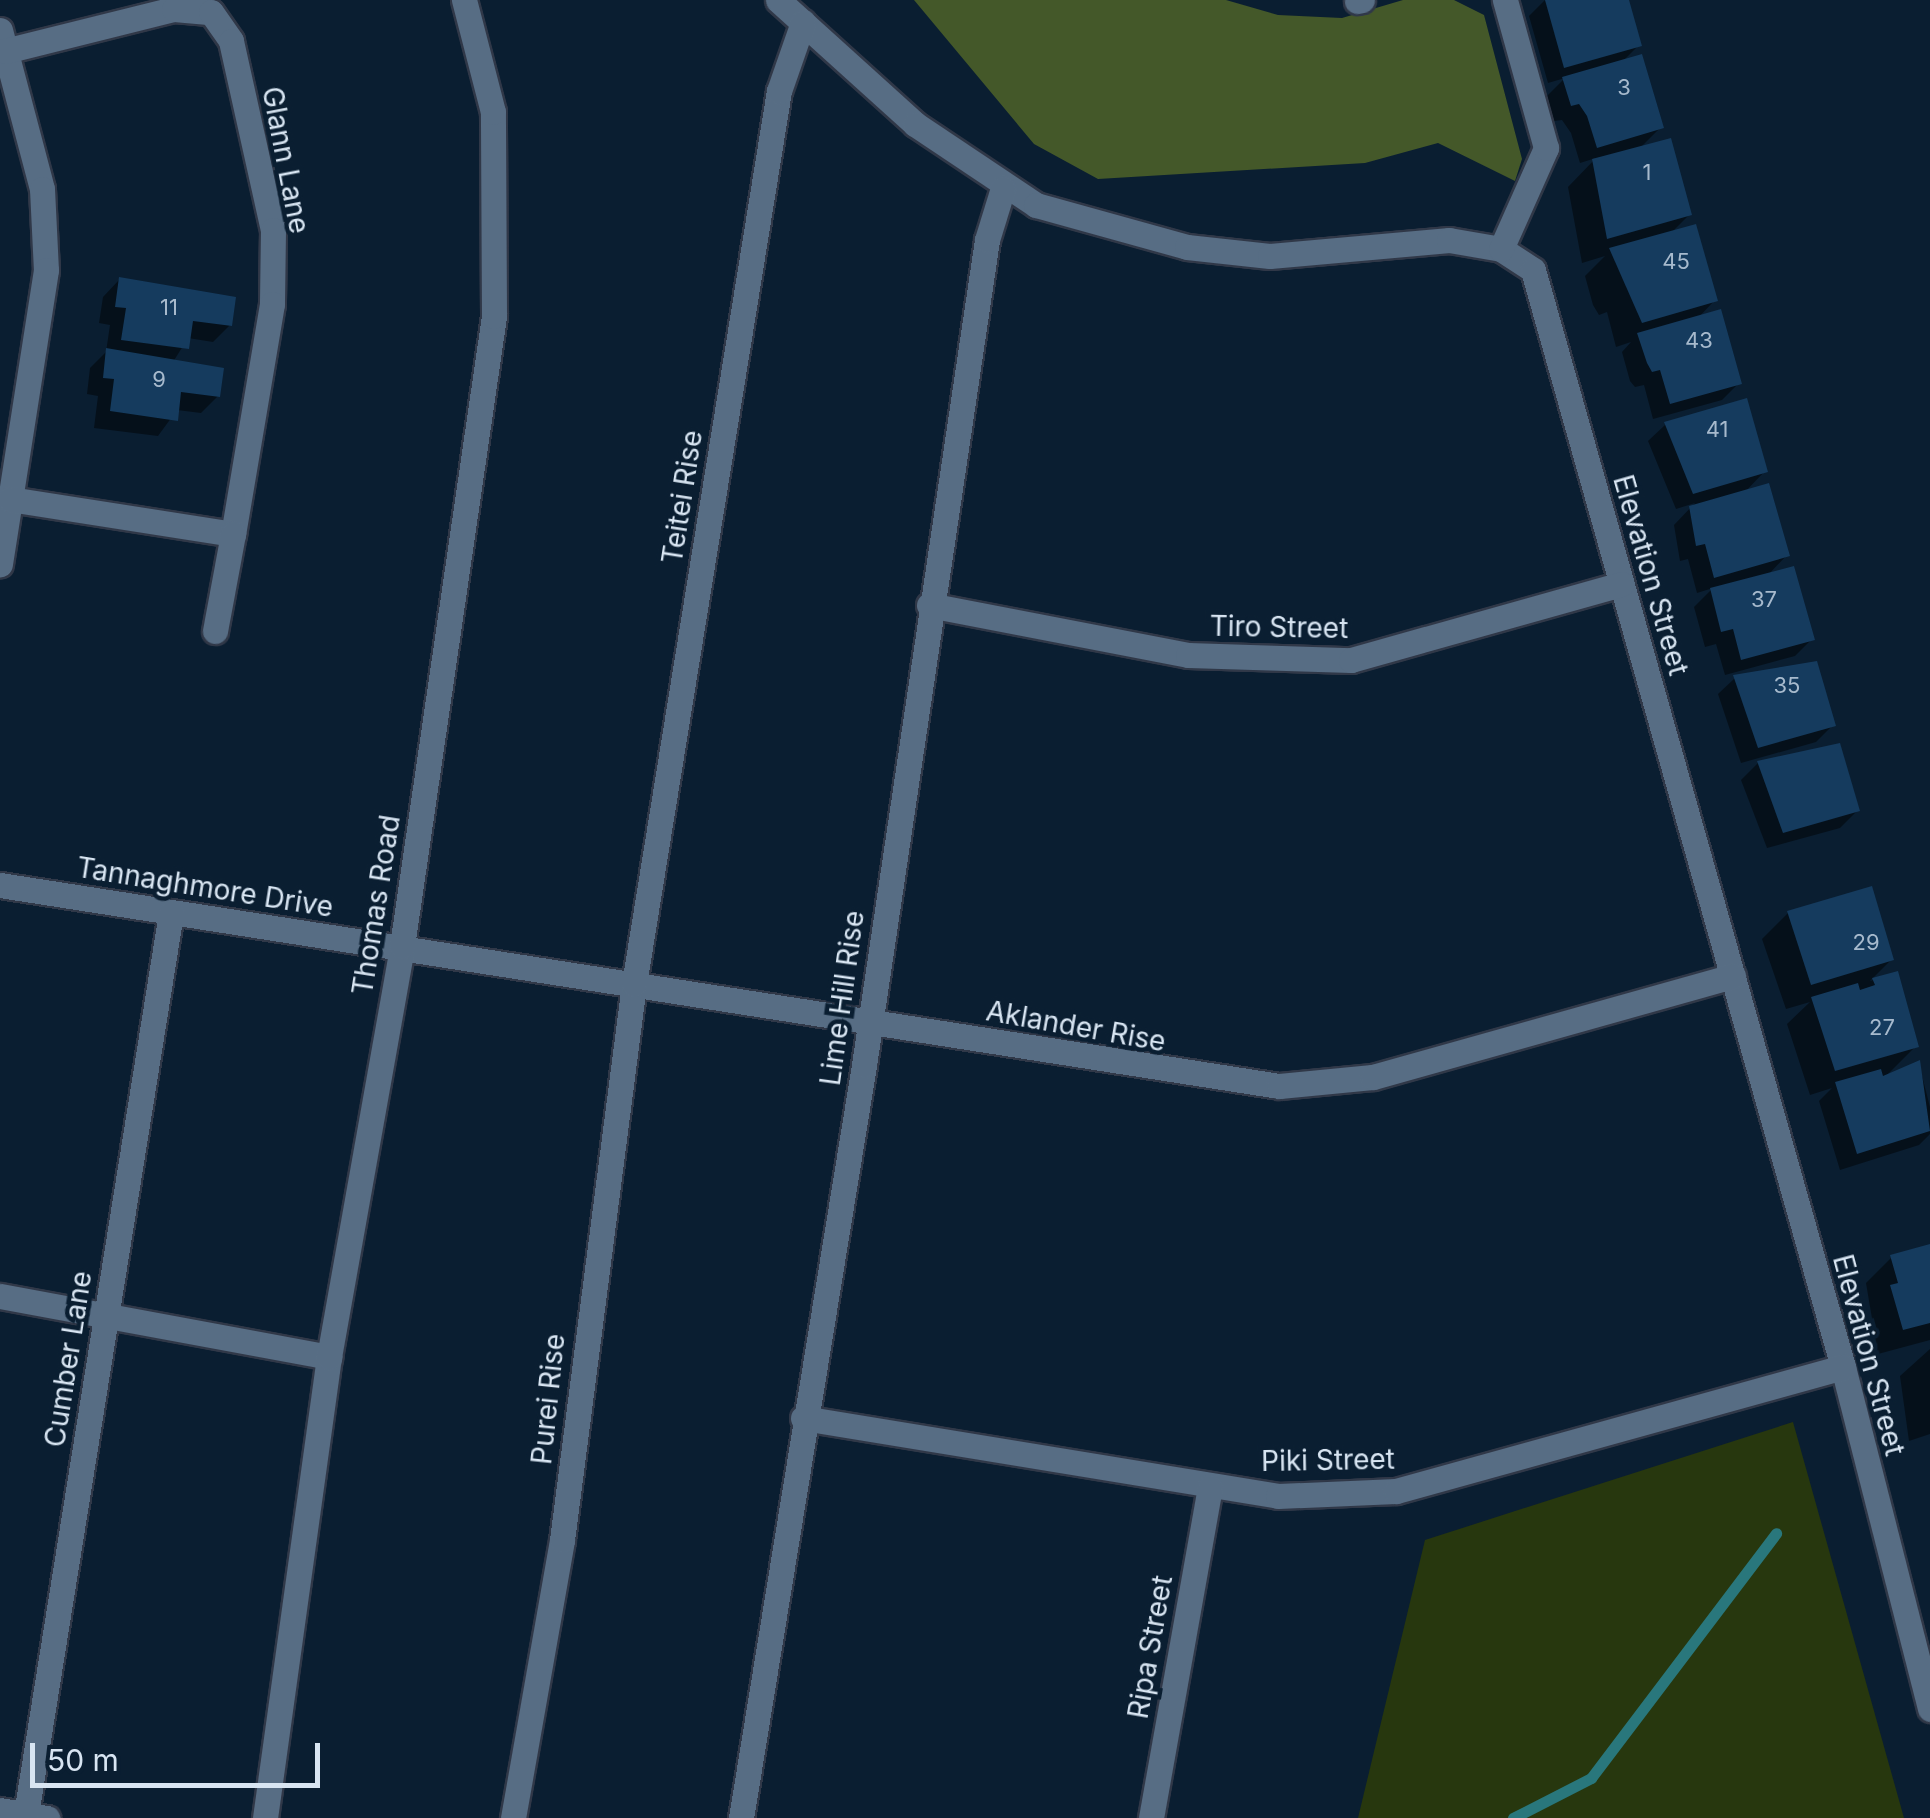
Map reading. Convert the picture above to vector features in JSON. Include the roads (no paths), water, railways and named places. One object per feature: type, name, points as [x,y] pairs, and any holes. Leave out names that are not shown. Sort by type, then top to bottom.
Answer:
[{"type":"street","name":"Thomas Road","points":[[265,1818],[328,1357],[402,946],[494,316],[493,112],[464,0]]},
{"type":"street","name":"Elevation Street","points":[[778,0],[915,124],[1003,188],[1036,205],[1187,247],[1270,256],[1449,240],[1500,250],[1533,270],[1843,1367],[1930,1709]]},
{"type":"street","points":[[1500,250],[1546,148],[1505,0]]},
{"type":"street","name":"Glann Lane","points":[[3,40],[174,9],[211,12],[231,41],[273,230],[272,304],[215,630]]},
{"type":"street","name":"Teitei Rise","points":[[634,984],[779,91],[803,22]]},
{"type":"street","points":[[0,564],[46,270],[42,189],[3,40]]},
{"type":"street","name":"Lime Hill Rise","points":[[741,1818],[987,240],[1003,188]]},
{"type":"street","points":[[10,498],[233,534]]},
{"type":"street","name":"Tiro Street","points":[[929,605],[1188,656],[1351,660],[1622,584]]},
{"type":"street","name":"Tannaghmore Drive","points":[[0,884],[402,946]]},
{"type":"street","name":"Cumber Lane","points":[[37,1816],[106,1314],[171,913]]},
{"type":"street","name":"Aklander Rise","points":[[402,946],[1279,1086],[1373,1078],[1732,976]]},
{"type":"street","name":"Purei Rise","points":[[512,1818],[562,1540],[634,984]]},
{"type":"street","points":[[0,1296],[328,1357]]},
{"type":"street","name":"Piki Street","points":[[803,1418],[1278,1496],[1396,1492],[1843,1367]]},
{"type":"street","name":"Ripa Street","points":[[1150,1818],[1210,1487]]},
{"type":"street","points":[[0,1810],[37,1816]]},
{"type":"waterway","points":[[1513,1818],[1591,1778],[1776,1533]]}]
